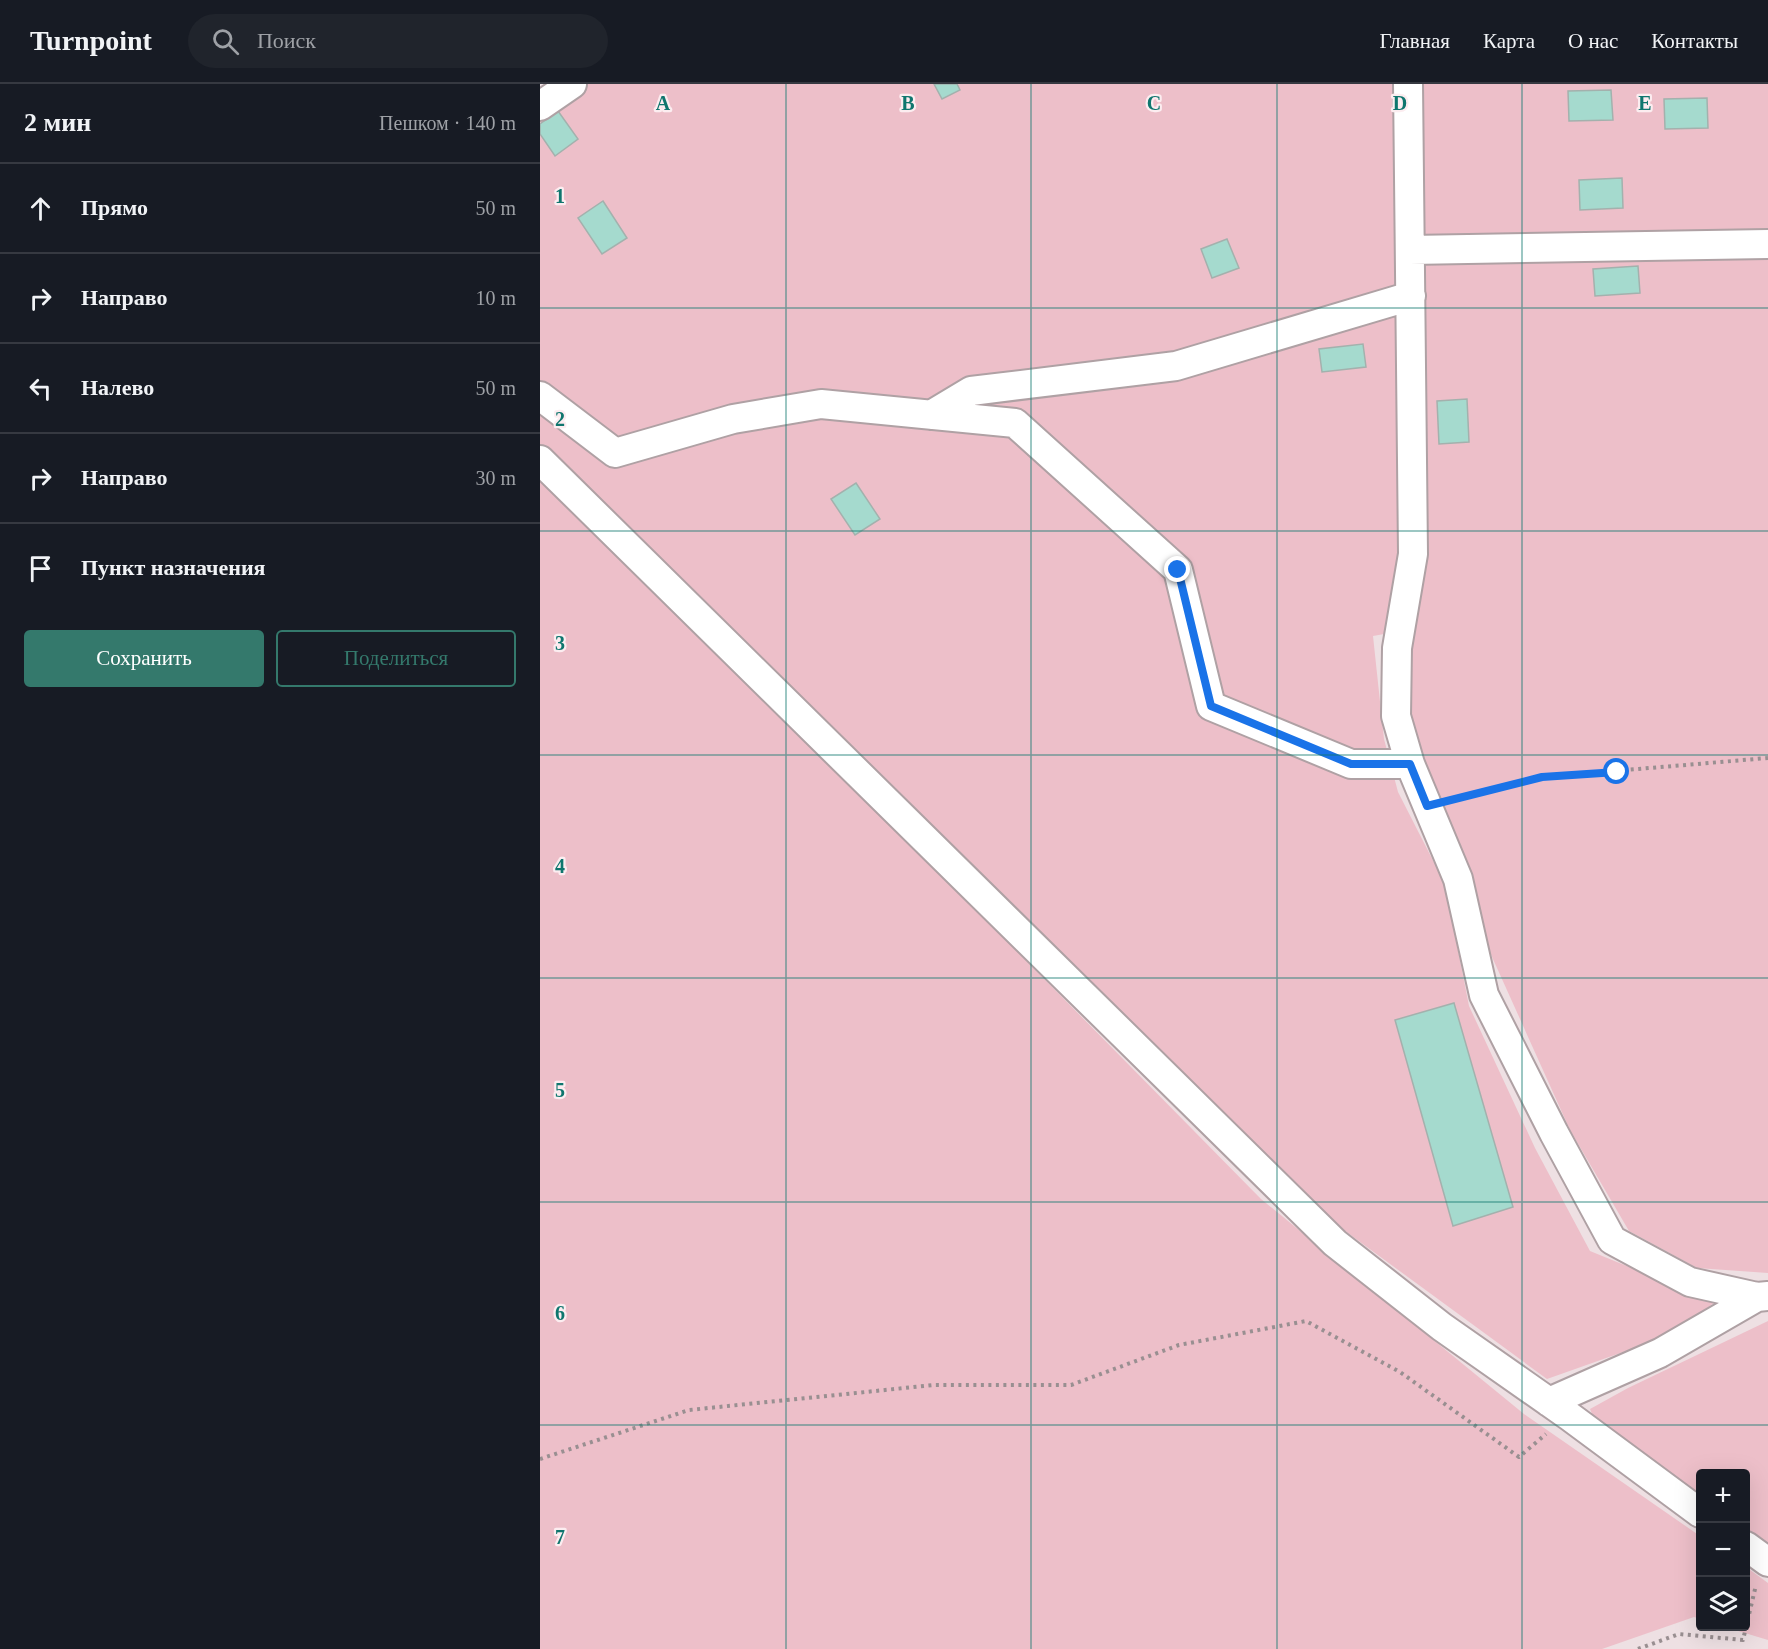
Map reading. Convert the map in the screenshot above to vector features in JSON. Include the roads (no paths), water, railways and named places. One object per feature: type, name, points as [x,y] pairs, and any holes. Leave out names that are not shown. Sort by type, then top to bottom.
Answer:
[{"type":"street","points":[[540,106],[572,84]]},
{"type":"street","points":[[1408,84],[1413,554],[1397,648],[1396,716],[1410,764],[1458,879],[1484,995],[1554,1133],[1612,1240],[1689,1282],[1762,1296]]},
{"type":"street","points":[[1410,250],[1768,244]]},
{"type":"street","points":[[932,415],[971,391],[1176,366],[1411,296]]},
{"type":"street","points":[[540,396],[615,453],[733,419],[821,404],[1015,423],[1178,570],[1211,706],[1351,764],[1410,764]]},
{"type":"street","points":[[540,460],[1335,1243],[1442,1327],[1696,1509]]},
{"type":"street","points":[[1559,1409],[1762,1296]]}]
